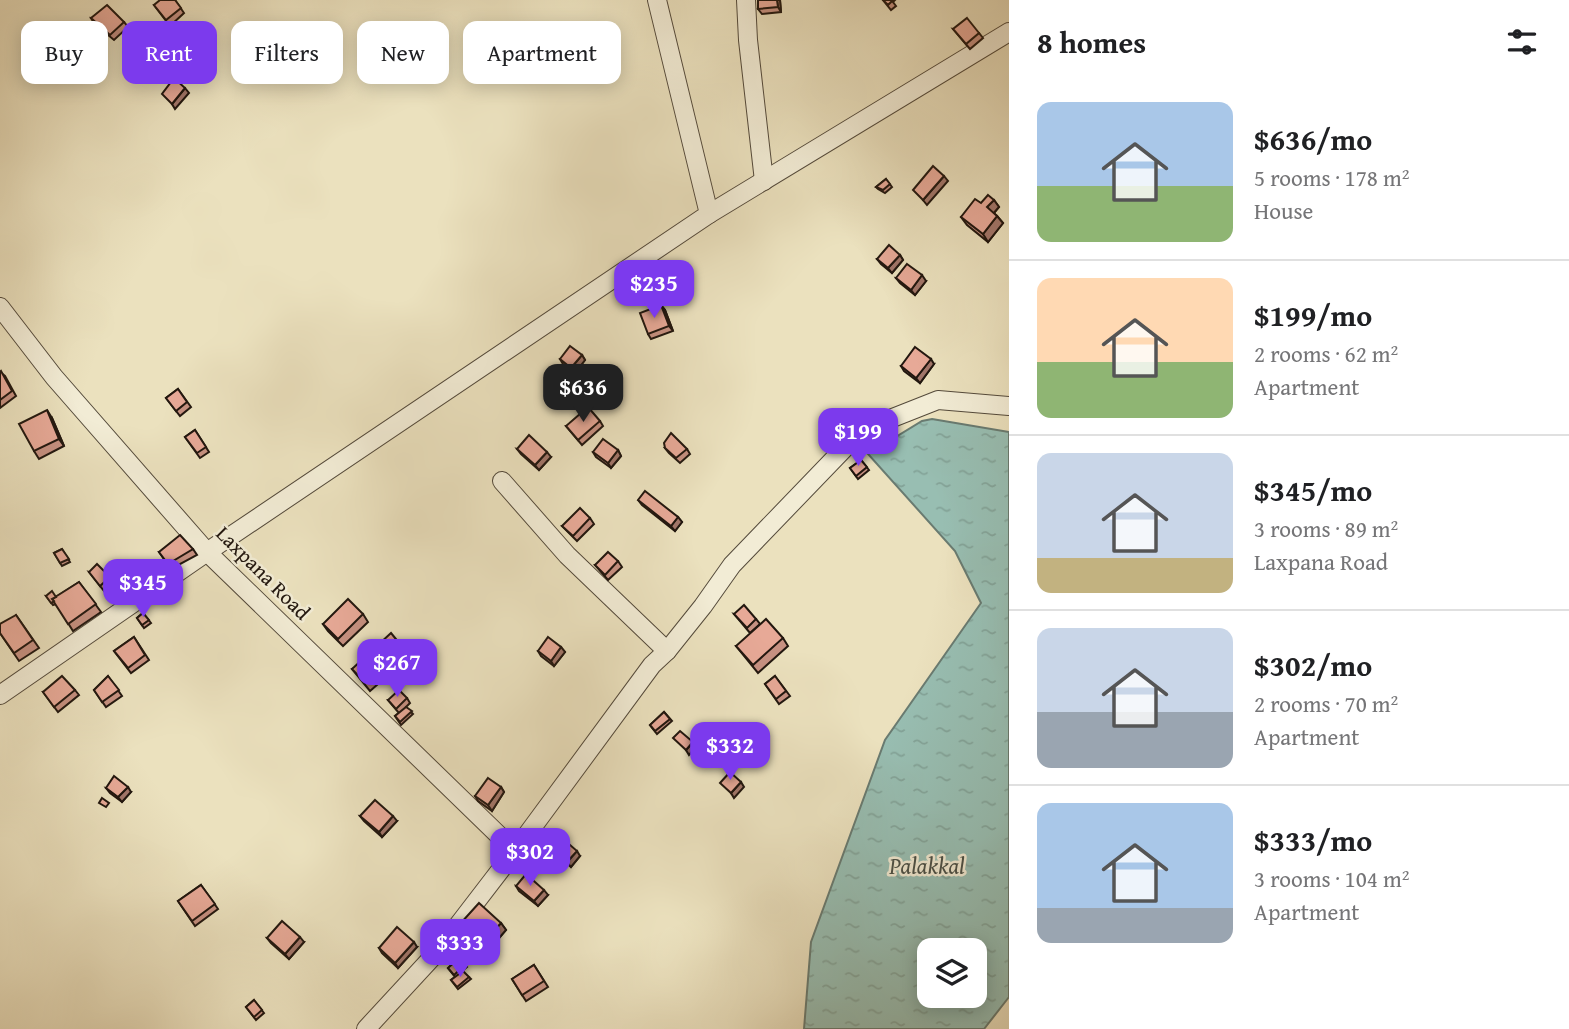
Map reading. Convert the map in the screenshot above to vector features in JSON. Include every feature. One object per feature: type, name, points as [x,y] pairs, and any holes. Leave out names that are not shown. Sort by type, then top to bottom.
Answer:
[{"type":"street","points":[[657,0],[709,214]]},
{"type":"street","points":[[746,0],[747,40],[764,181]]},
{"type":"street","points":[[0,695],[207,552],[709,214],[1009,32]]},
{"type":"street","name":"Laxpana Road","points":[[0,307],[54,377],[207,552],[515,851]]},
{"type":"street","points":[[366,1029],[439,950],[652,664],[667,651],[732,565],[862,430],[930,404],[1009,405]]},
{"type":"street","points":[[502,481],[567,555],[667,651]]},
{"type":"water","name":"Palakkal","points":[[932,419],[1009,432],[1009,997],[984,1029],[804,1029],[811,942],[885,740],[981,603],[955,551],[868,454],[922,421]]},
{"type":"building","points":[[160,0],[175,0],[181,8],[166,20],[154,5]]},
{"type":"building","points":[[758,0],[777,0],[778,7],[758,9]]},
{"type":"building","points":[[107,5],[123,21],[110,35],[108,21],[94,21],[91,18]]},
{"type":"building","points":[[967,18],[979,33],[966,44],[953,29]]},
{"type":"building","points":[[170,84],[181,84],[185,88],[172,104],[162,94]]},
{"type":"building","points":[[933,166],[944,176],[923,200],[913,190]]},
{"type":"building","points":[[886,179],[890,184],[883,190],[876,187]]},
{"type":"building","points":[[988,195],[994,200],[987,207],[997,216],[983,234],[961,217],[975,199],[981,203]]},
{"type":"building","points":[[889,245],[900,255],[888,268],[877,259]]},
{"type":"building","points":[[907,264],[922,275],[911,290],[896,278]]},
{"type":"building","points":[[661,305],[669,326],[648,334],[640,313]]},
{"type":"building","points":[[570,346],[582,355],[571,368],[560,359]]},
{"type":"building","points":[[915,347],[931,359],[916,378],[901,366]]},
{"type":"building","points":[[0,372],[12,391],[0,400]]},
{"type":"building","points":[[178,389],[187,402],[176,411],[166,398]]},
{"type":"building","points":[[588,407],[600,421],[578,440],[566,426]]},
{"type":"building","points":[[47,410],[59,439],[34,451],[19,424]]},
{"type":"building","points":[[195,430],[206,447],[197,453],[185,437]]},
{"type":"building","points":[[671,433],[687,449],[676,458],[665,448],[664,443]]},
{"type":"building","points":[[529,435],[547,452],[535,465],[517,449]]},
{"type":"building","points":[[603,439],[618,450],[608,463],[593,452]]},
{"type":"building","points":[[861,460],[867,467],[856,476],[850,468]]},
{"type":"building","points":[[645,491],[678,517],[671,526],[638,500]]},
{"type":"building","points":[[580,508],[590,518],[573,536],[562,526]]},
{"type":"building","points":[[180,535],[193,549],[168,564],[159,552]]},
{"type":"building","points":[[62,549],[69,559],[60,563],[54,553]]},
{"type":"building","points":[[608,552],[618,561],[605,575],[595,565]]},
{"type":"building","points":[[97,564],[110,577],[100,586],[89,572]]},
{"type":"building","points":[[119,579],[126,589],[114,595],[107,586]]},
{"type":"building","points":[[79,582],[96,604],[68,624],[52,599]]},
{"type":"building","points":[[52,591],[56,597],[51,603],[46,596]]},
{"type":"building","points":[[348,599],[363,614],[338,639],[323,624]]},
{"type":"building","points":[[744,605],[756,619],[747,628],[734,614]]},
{"type":"building","points":[[143,613],[149,620],[142,625],[137,618]]},
{"type":"building","points":[[16,615],[33,640],[14,653],[0,633],[0,624]]},
{"type":"building","points":[[766,619],[783,638],[753,665],[736,646]]},
{"type":"building","points":[[391,633],[404,649],[365,683],[352,669]]},
{"type":"building","points":[[134,637],[145,655],[128,668],[114,651]]},
{"type":"building","points":[[548,637],[561,647],[551,661],[538,651]]},
{"type":"building","points":[[62,676],[75,690],[54,707],[43,692]]},
{"type":"building","points":[[108,676],[119,690],[102,702],[94,690]]},
{"type":"building","points":[[775,676],[786,691],[776,699],[765,684]]},
{"type":"building","points":[[399,690],[407,698],[396,709],[388,700]]},
{"type":"building","points":[[406,707],[412,711],[400,722],[395,716]]},
{"type":"building","points":[[664,712],[670,719],[655,731],[650,725]]},
{"type":"building","points":[[680,731],[693,742],[686,750],[673,738]]},
{"type":"building","points":[[730,772],[741,782],[731,793],[720,783]]},
{"type":"building","points":[[114,776],[128,787],[118,797],[106,788]]},
{"type":"building","points":[[488,778],[501,787],[488,805],[475,796]]},
{"type":"building","points":[[102,798],[109,803],[106,807],[99,803]]},
{"type":"building","points":[[375,800],[393,816],[379,832],[360,816]]},
{"type":"building","points":[[562,838],[577,851],[567,862],[552,849]]},
{"type":"building","points":[[526,874],[544,890],[534,901],[516,886]]},
{"type":"building","points":[[201,885],[215,904],[192,921],[178,901]]},
{"type":"building","points":[[479,903],[501,923],[482,944],[460,924]]},
{"type":"building","points":[[282,921],[300,937],[285,954],[267,938]]},
{"type":"building","points":[[397,927],[414,942],[395,963],[379,948]]},
{"type":"building","points":[[459,958],[465,965],[454,975],[448,968]]},
{"type":"building","points":[[534,965],[544,981],[522,995],[512,979]]},
{"type":"building","points":[[463,971],[469,977],[457,987],[451,980]]},
{"type":"building","points":[[254,1000],[262,1010],[254,1017],[246,1007]]}]
